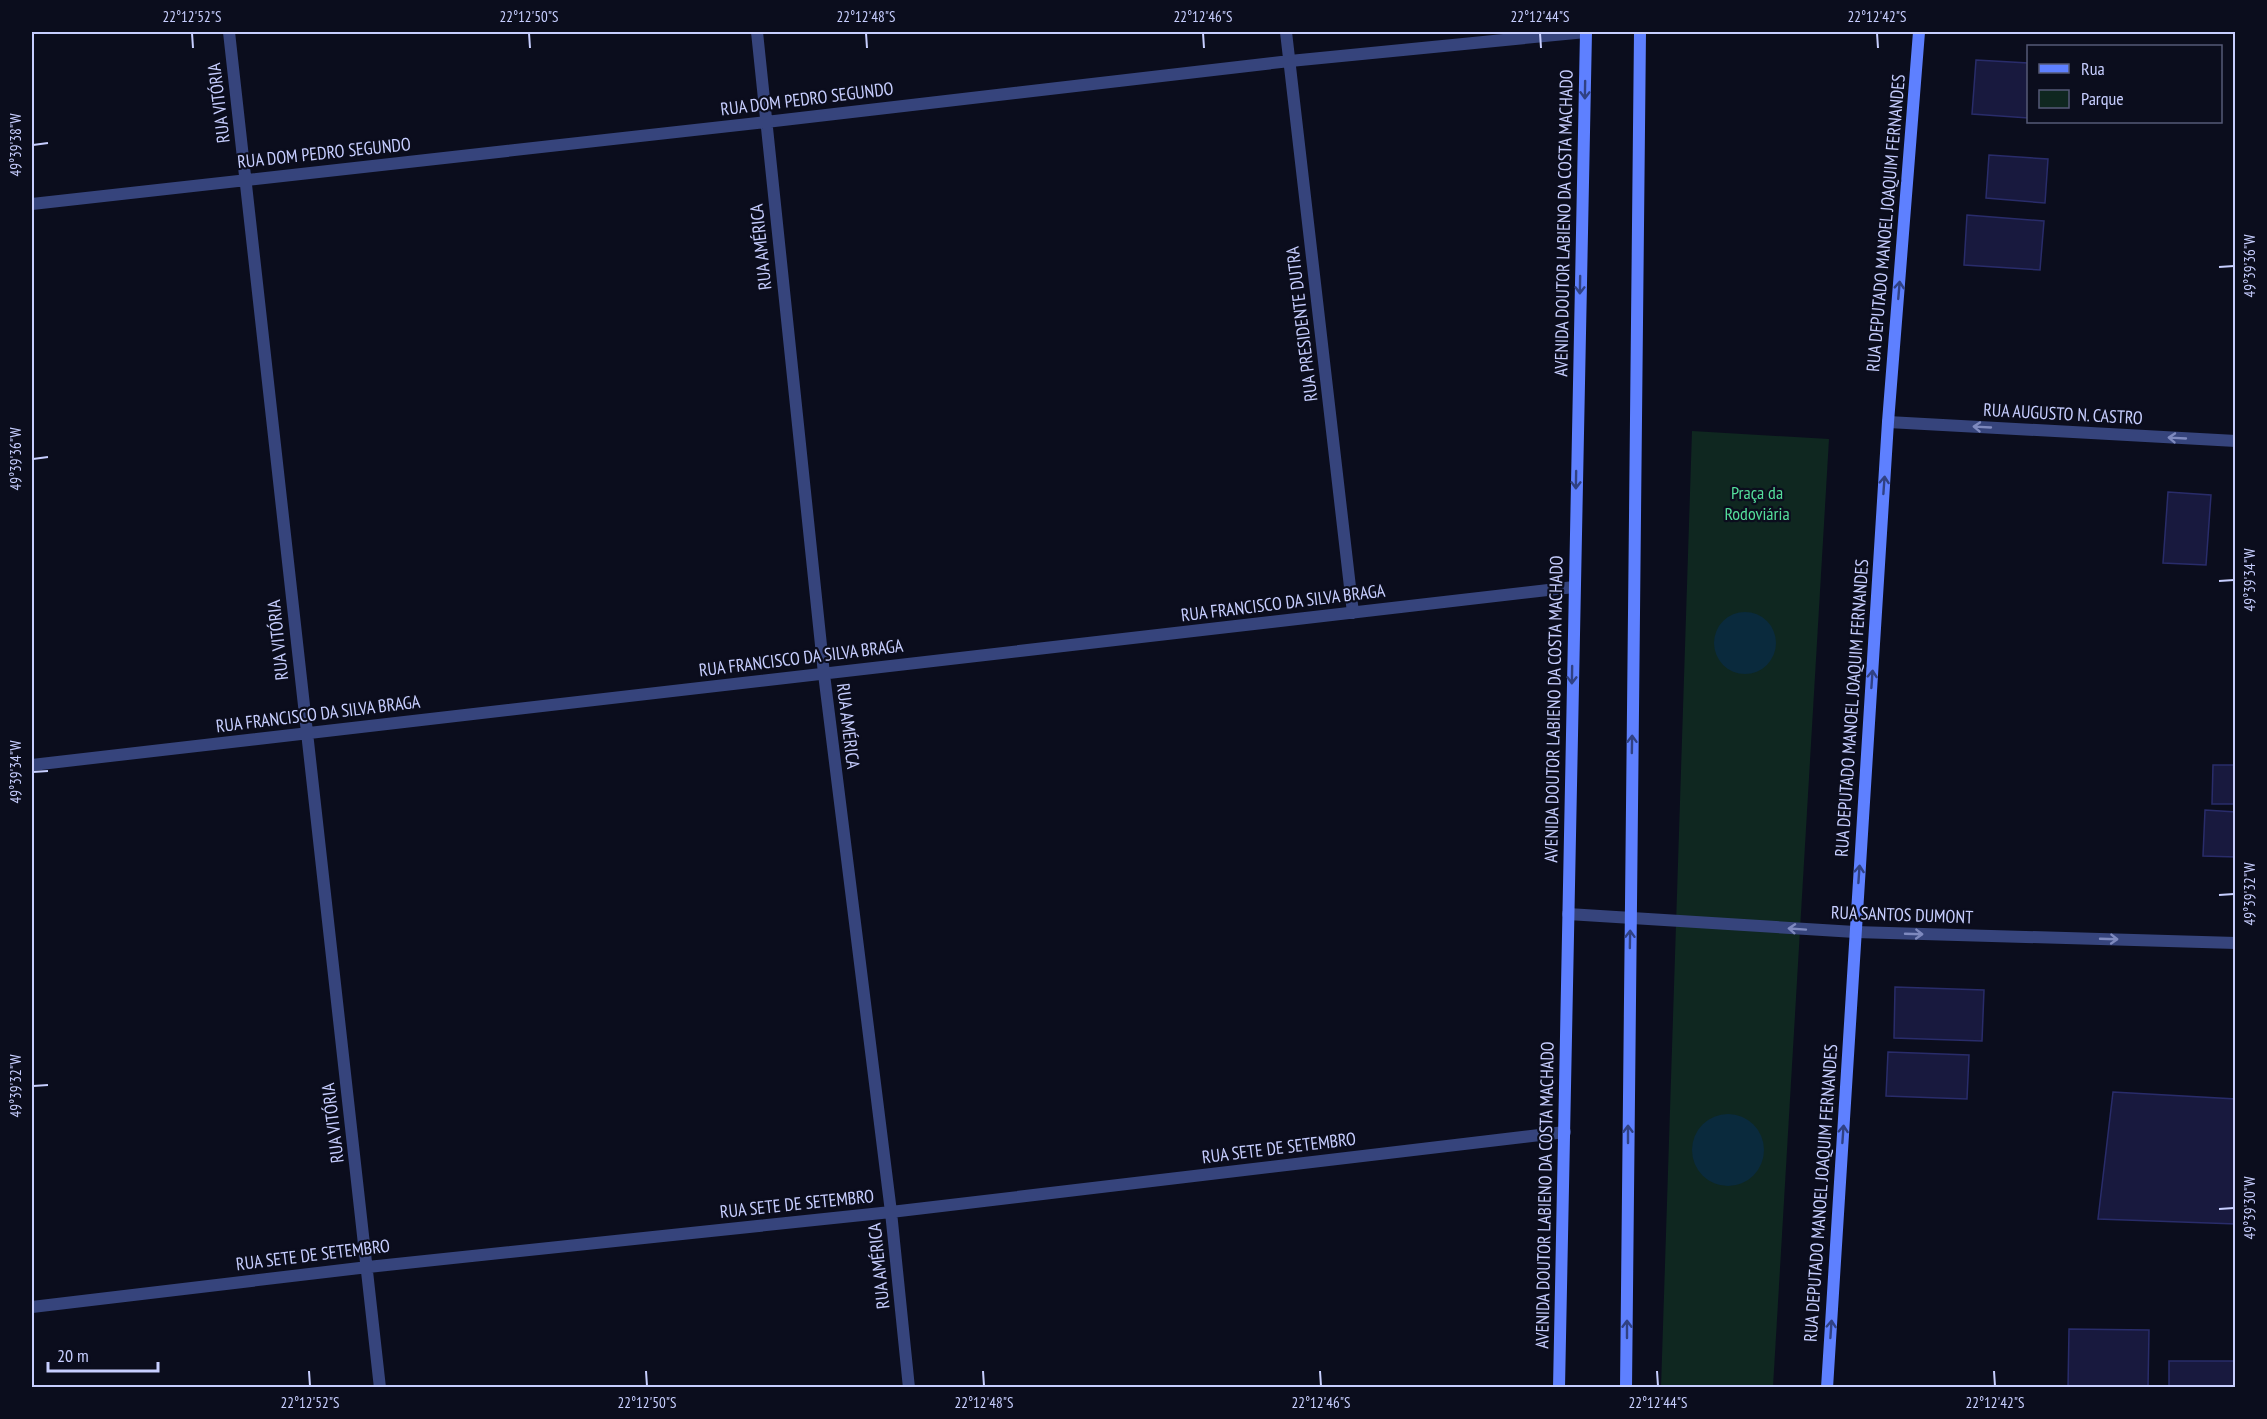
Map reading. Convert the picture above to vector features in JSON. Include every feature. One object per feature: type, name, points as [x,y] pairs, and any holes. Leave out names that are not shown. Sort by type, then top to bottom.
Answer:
[{"type":"main road","name":"AVENIDA DOUTOR LABIENO DA COSTA MACHADO","points":[[1559,1388],[1586,32]]},
{"type":"main road","points":[[1626,1388],[1640,32]]},
{"type":"main road","name":"RUA DEPUTADO MANOEL JOAQUIM FERNANDES","points":[[1827,1388],[1888,422],[1919,32]]},
{"type":"street","name":"RUA VITÓRIA","points":[[229,32],[380,1388]]},
{"type":"street","name":"RUA AMÉRICA","points":[[757,32],[824,674],[891,1212],[909,1388]]},
{"type":"street","name":"RUA PRESIDENTE DUTRA","points":[[1286,32],[1353,613]]},
{"type":"street","name":"RUA DOM PEDRO SEGUNDO","points":[[32,204],[1290,61],[1586,32]]},
{"type":"street","name":"RUA AUGUSTO N. CASTRO","points":[[1888,422],[2235,441]]},
{"type":"street","name":"RUA FRANCISCO DA SILVA BRAGA","points":[[32,765],[1574,587]]},
{"type":"street","name":"RUA SANTOS DUMONT","points":[[1568,914],[1855,932],[2235,943]]},
{"type":"street","name":"RUA SETE DE SETEMBRO","points":[[32,1307],[368,1267],[891,1212],[1565,1132]]},
{"type":"green space","name":"Praça da Rodoviária","points":[[1692,431],[1829,439],[1773,1387],[1661,1388]]},
{"type":"water","points":[[1739,612],[1751,612],[1767,621],[1774,631],[1776,643],[1774,655],[1767,665],[1751,674],[1739,674],[1728,669],[1719,660],[1714,649],[1714,637],[1719,626],[1728,617]]},
{"type":"water","points":[[1728,1114],[1748,1120],[1758,1130],[1764,1150],[1758,1170],[1748,1180],[1728,1186],[1708,1180],[1698,1170],[1692,1150],[1698,1130],[1708,1120]]},
{"type":"building","points":[[1976,60],[2027,63],[2027,118],[1972,114]]},
{"type":"building","points":[[1989,155],[2048,159],[2045,203],[1986,198]]},
{"type":"building","points":[[1967,215],[2044,221],[2040,270],[1964,265]]},
{"type":"building","points":[[2168,492],[2211,495],[2206,565],[2163,563]]},
{"type":"building","points":[[2213,765],[2236,765],[2236,804],[2212,804]]},
{"type":"building","points":[[2205,810],[2236,812],[2236,857],[2203,856]]},
{"type":"building","points":[[1895,987],[1984,990],[1982,1041],[1894,1038]]},
{"type":"building","points":[[1888,1052],[1969,1055],[1967,1099],[1886,1096]]},
{"type":"building","points":[[2113,1092],[2236,1099],[2236,1224],[2098,1219]]},
{"type":"building","points":[[2069,1329],[2149,1330],[2148,1388],[2068,1388]]},
{"type":"building","points":[[2169,1361],[2236,1361],[2236,1388],[2169,1388]]}]
